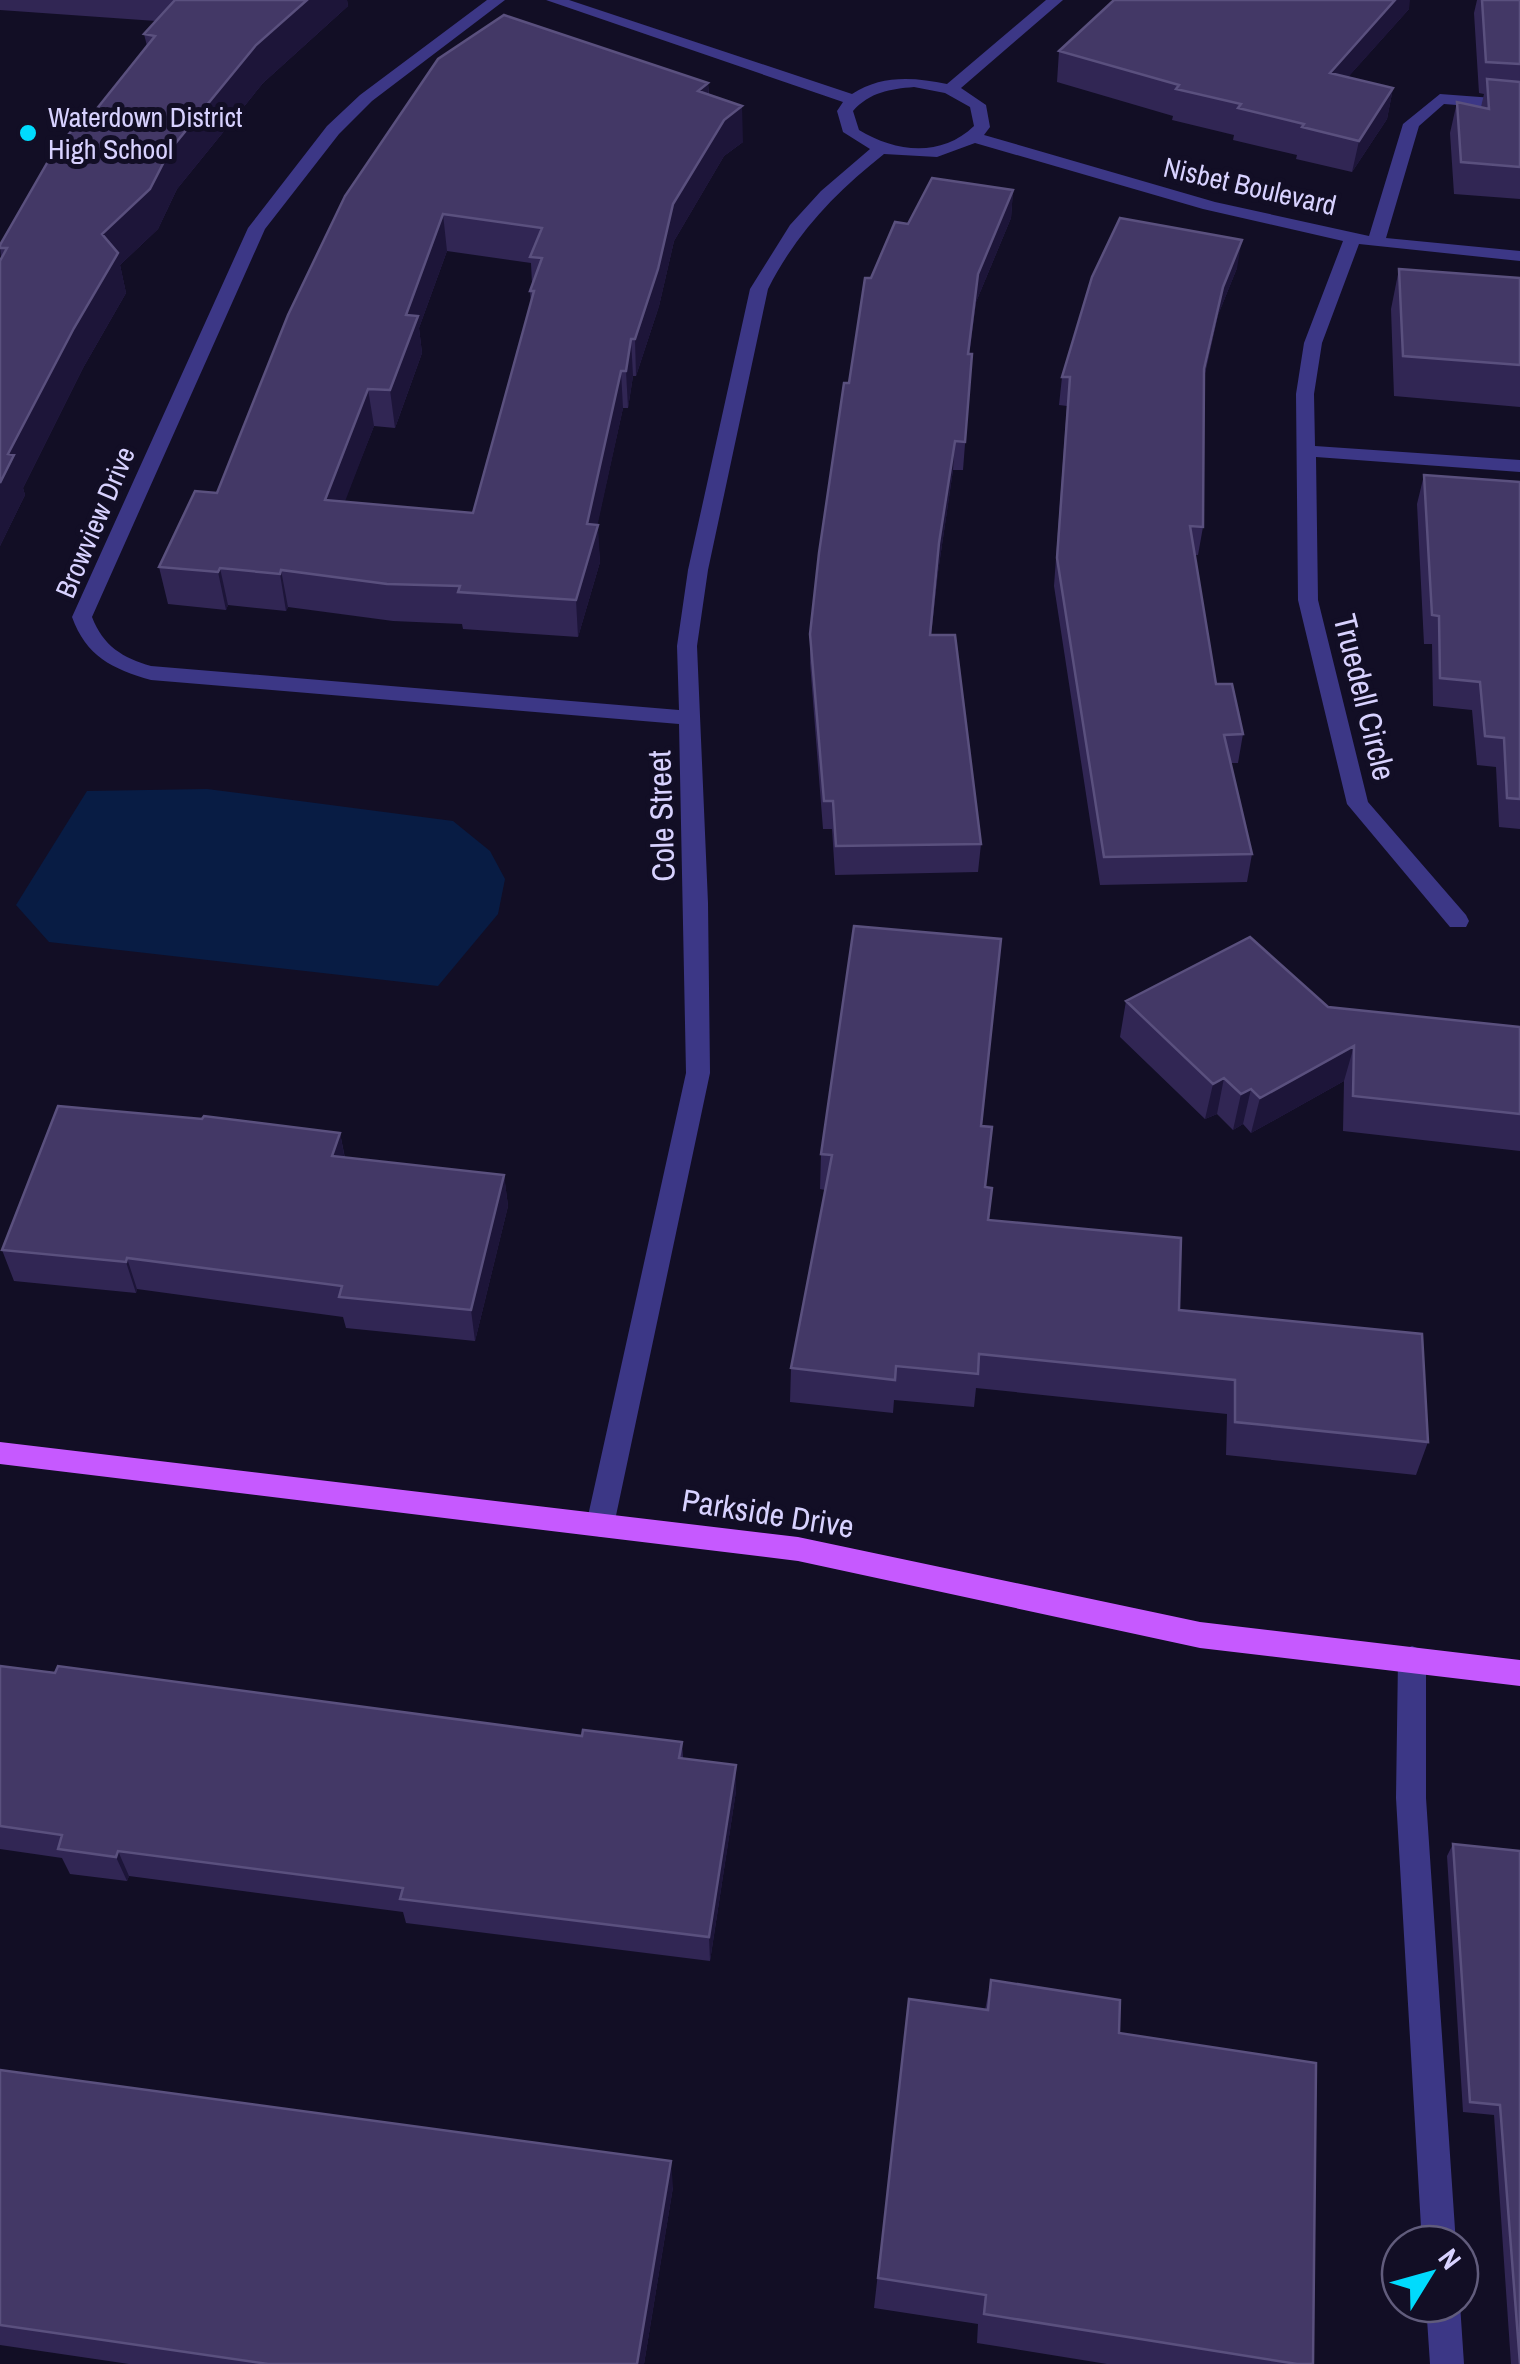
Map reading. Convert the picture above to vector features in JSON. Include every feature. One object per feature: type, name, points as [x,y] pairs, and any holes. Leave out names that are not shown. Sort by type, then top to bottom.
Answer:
[{"type":"main road","name":"Parkside Drive","points":[[0,1453],[798,1549],[1200,1635],[1520,1673]]},
{"type":"street","name":"Browview Drive","points":[[498,0],[366,98],[334,130],[257,228],[82,617],[88,638],[104,654],[126,667],[151,673],[689,718]]},
{"type":"street","points":[[554,0],[852,100]]},
{"type":"street","points":[[950,88],[1055,0]]},
{"type":"street","points":[[895,83],[950,88],[978,105],[982,126],[961,145],[932,152],[880,148],[851,132],[845,110],[863,92],[895,83]]},
{"type":"street","points":[[1376,241],[1411,124],[1440,99],[1520,105]]},
{"type":"street","name":"Nisbet Boulevard","points":[[974,136],[1121,184],[1353,238],[1520,256]]},
{"type":"street","name":"Cole Street","points":[[600,1525],[698,1073],[688,646],[698,570],[759,290],[774,257],[800,223],[835,184],[880,148]]},
{"type":"street","name":"Truedell Circle","points":[[1353,238],[1313,343],[1305,394],[1308,600],[1358,804],[1458,921]]},
{"type":"street","points":[[1306,451],[1520,466]]},
{"type":"street","points":[[1412,1659],[1411,1798],[1438,2224]]},
{"type":"street","points":[[1444,2324],[1447,2364]]},
{"type":"water","points":[[207,789],[453,821],[490,851],[505,879],[498,914],[438,986],[49,942],[16,905],[87,791]]},
{"type":"building","points":[[175,0],[307,0],[256,45],[170,150],[150,189],[102,234],[118,253],[8,454],[14,455],[0,483],[0,261],[7,248],[0,245],[54,151],[81,120],[87,121],[155,36],[144,34]]},
{"type":"building","points":[[1114,0],[1395,0],[1330,73],[1393,88],[1359,141],[1238,108],[1241,104],[1176,89],[1179,85],[1059,51]]},
{"type":"building","points":[[1482,0],[1520,0],[1520,64],[1486,62]]},
{"type":"building","points":[[504,15],[708,83],[698,91],[742,106],[724,120],[673,204],[658,269],[635,339],[631,339],[626,371],[621,371],[587,524],[598,525],[576,600],[458,592],[460,586],[387,584],[281,570],[280,574],[159,567],[195,491],[217,493],[288,315],[345,196],[438,59]],"holes":[[[443,214],[542,228],[530,257],[542,258],[473,513],[325,500],[368,389],[390,390],[418,316],[406,315]]]},
{"type":"building","points":[[1487,79],[1520,82],[1520,167],[1461,162],[1457,102],[1489,109]]},
{"type":"building","points":[[932,178],[1013,190],[978,274],[968,354],[972,354],[965,442],[955,441],[930,635],[955,635],[981,844],[836,846],[833,801],[824,801],[810,634],[819,553],[844,383],[849,383],[865,278],[871,278],[895,222],[908,224]]},
{"type":"building","points":[[1120,218],[1242,240],[1223,287],[1204,369],[1203,527],[1190,526],[1216,684],[1232,684],[1243,734],[1224,735],[1252,854],[1104,857],[1057,558],[1070,377],[1062,377],[1092,277]]},
{"type":"building","points":[[1399,269],[1520,278],[1520,365],[1403,356]]},
{"type":"building","points":[[1424,475],[1520,482],[1520,799],[1507,798],[1504,738],[1485,736],[1480,682],[1440,678],[1439,616],[1432,615]]},
{"type":"building","points":[[854,926],[1001,939],[981,1126],[992,1127],[985,1187],[992,1188],[988,1220],[1181,1238],[1179,1310],[1422,1334],[1428,1442],[1235,1422],[1235,1380],[979,1354],[978,1374],[896,1366],[895,1380],[791,1368],[832,1155],[821,1154]]},
{"type":"building","points":[[1250,937],[1328,1007],[1520,1027],[1520,1114],[1353,1096],[1354,1046],[1260,1098],[1251,1089],[1241,1094],[1224,1078],[1213,1084],[1126,1001]]},
{"type":"building","points":[[58,1106],[202,1119],[204,1116],[340,1133],[332,1156],[504,1175],[471,1310],[339,1297],[342,1286],[127,1258],[126,1262],[2,1250]]},
{"type":"building","points":[[0,1666],[55,1673],[58,1666],[582,1736],[583,1730],[682,1742],[679,1758],[736,1765],[709,1937],[400,1899],[403,1888],[118,1851],[116,1857],[58,1849],[62,1835],[0,1826]]},
{"type":"building","points":[[1453,1844],[1520,1851],[1520,2364],[1500,2105],[1470,2102]]},
{"type":"building","points":[[991,1980],[1120,2000],[1119,2033],[1316,2063],[1313,2364],[984,2314],[986,2295],[878,2278],[909,1999],[988,2010]]},
{"type":"building","points":[[0,2070],[671,2161],[637,2364],[268,2364],[0,2325]]},
{"type":"place","name":"Waterdown District High School","points":[[28,133]]}]
